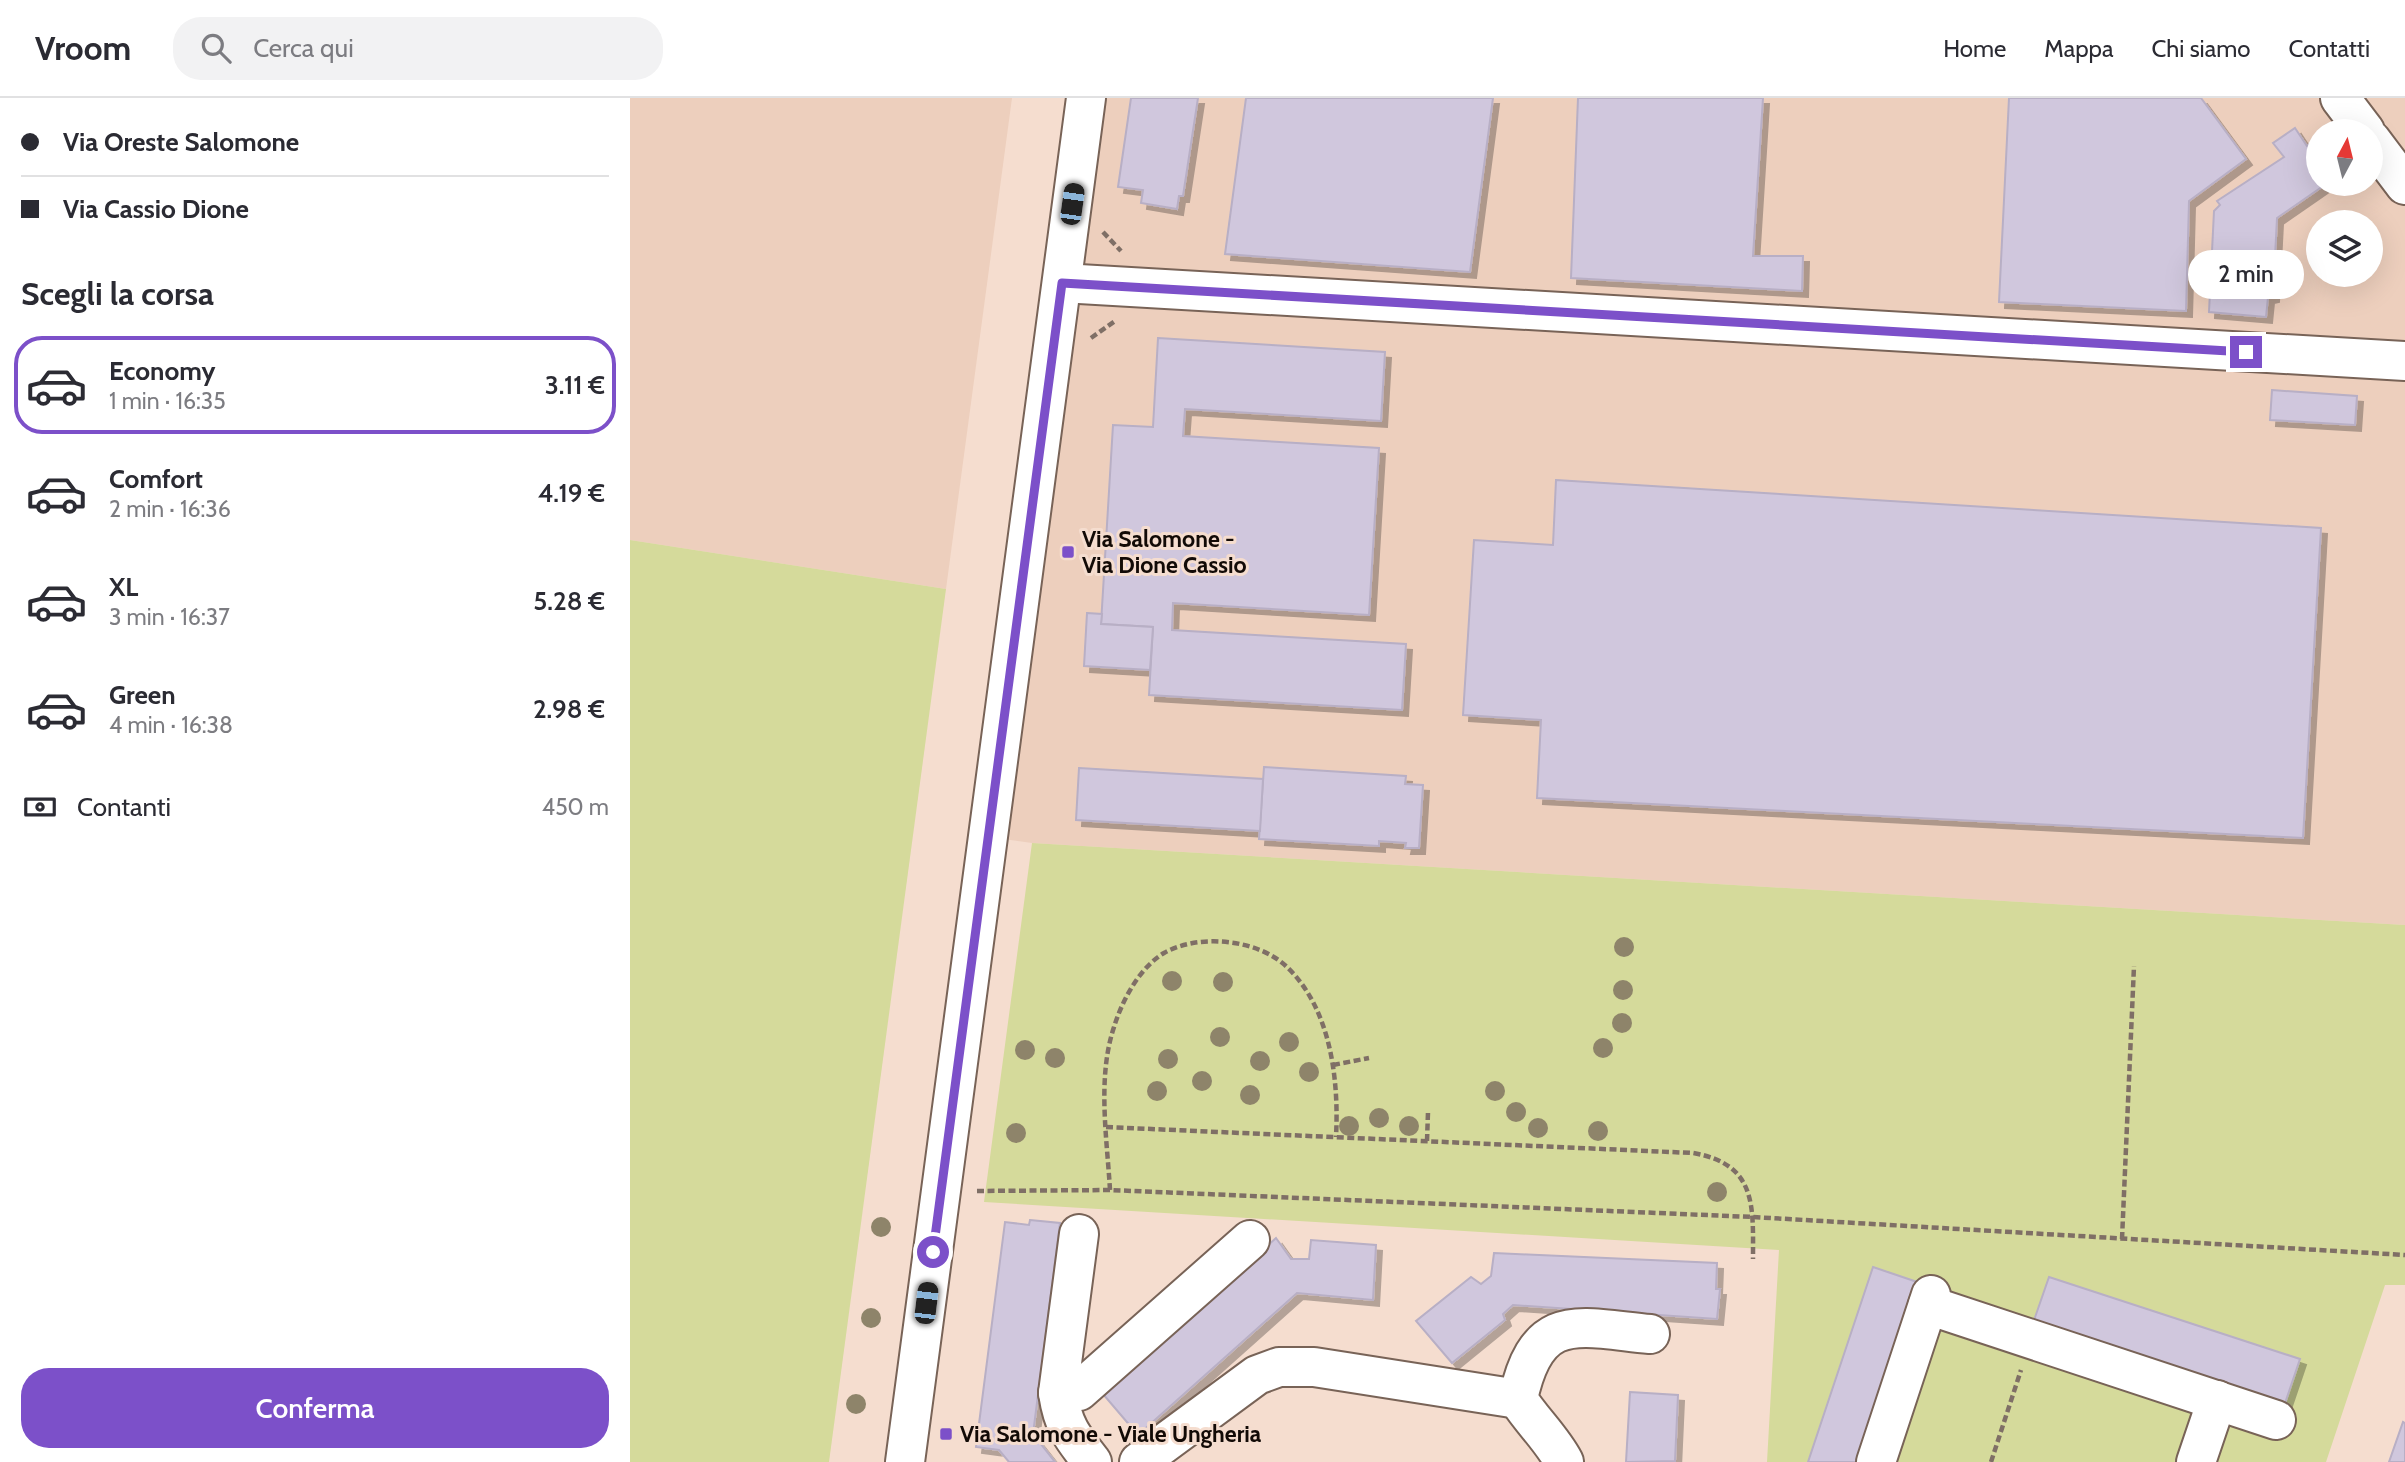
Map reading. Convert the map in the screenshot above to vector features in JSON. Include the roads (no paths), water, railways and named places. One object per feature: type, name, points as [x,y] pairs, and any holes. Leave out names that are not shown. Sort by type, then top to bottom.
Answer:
[{"type":"street","points":[[905,1462],[1086,98]]},
{"type":"street","points":[[2340,98],[2356,119]]},
{"type":"street","points":[[2384,157],[2405,185]]},
{"type":"street","points":[[1062,283],[2402,356]]},
{"type":"street","points":[[1079,1234],[1058,1393],[1061,1415],[1073,1438],[1092,1462]]},
{"type":"street","points":[[1058,1393],[1079,1391],[1250,1240]]},
{"type":"street","points":[[1876,1462],[1929,1300],[2031,1339],[2276,1419]]},
{"type":"street","points":[[1564,1462],[1518,1399],[1522,1378],[1532,1356],[1544,1341],[1562,1329],[1586,1328],[1650,1334]]},
{"type":"street","points":[[1139,1462],[1258,1375],[1279,1367],[1314,1367],[1518,1399]]},
{"type":"street","points":[[2196,1462],[2217,1401]]},
{"type":"place","name":"Via Salomone - Via Dione Cassio","points":[[1068,552]]},
{"type":"place","name":"Via Salomone - Viale Ungheria","points":[[946,1434]]}]
